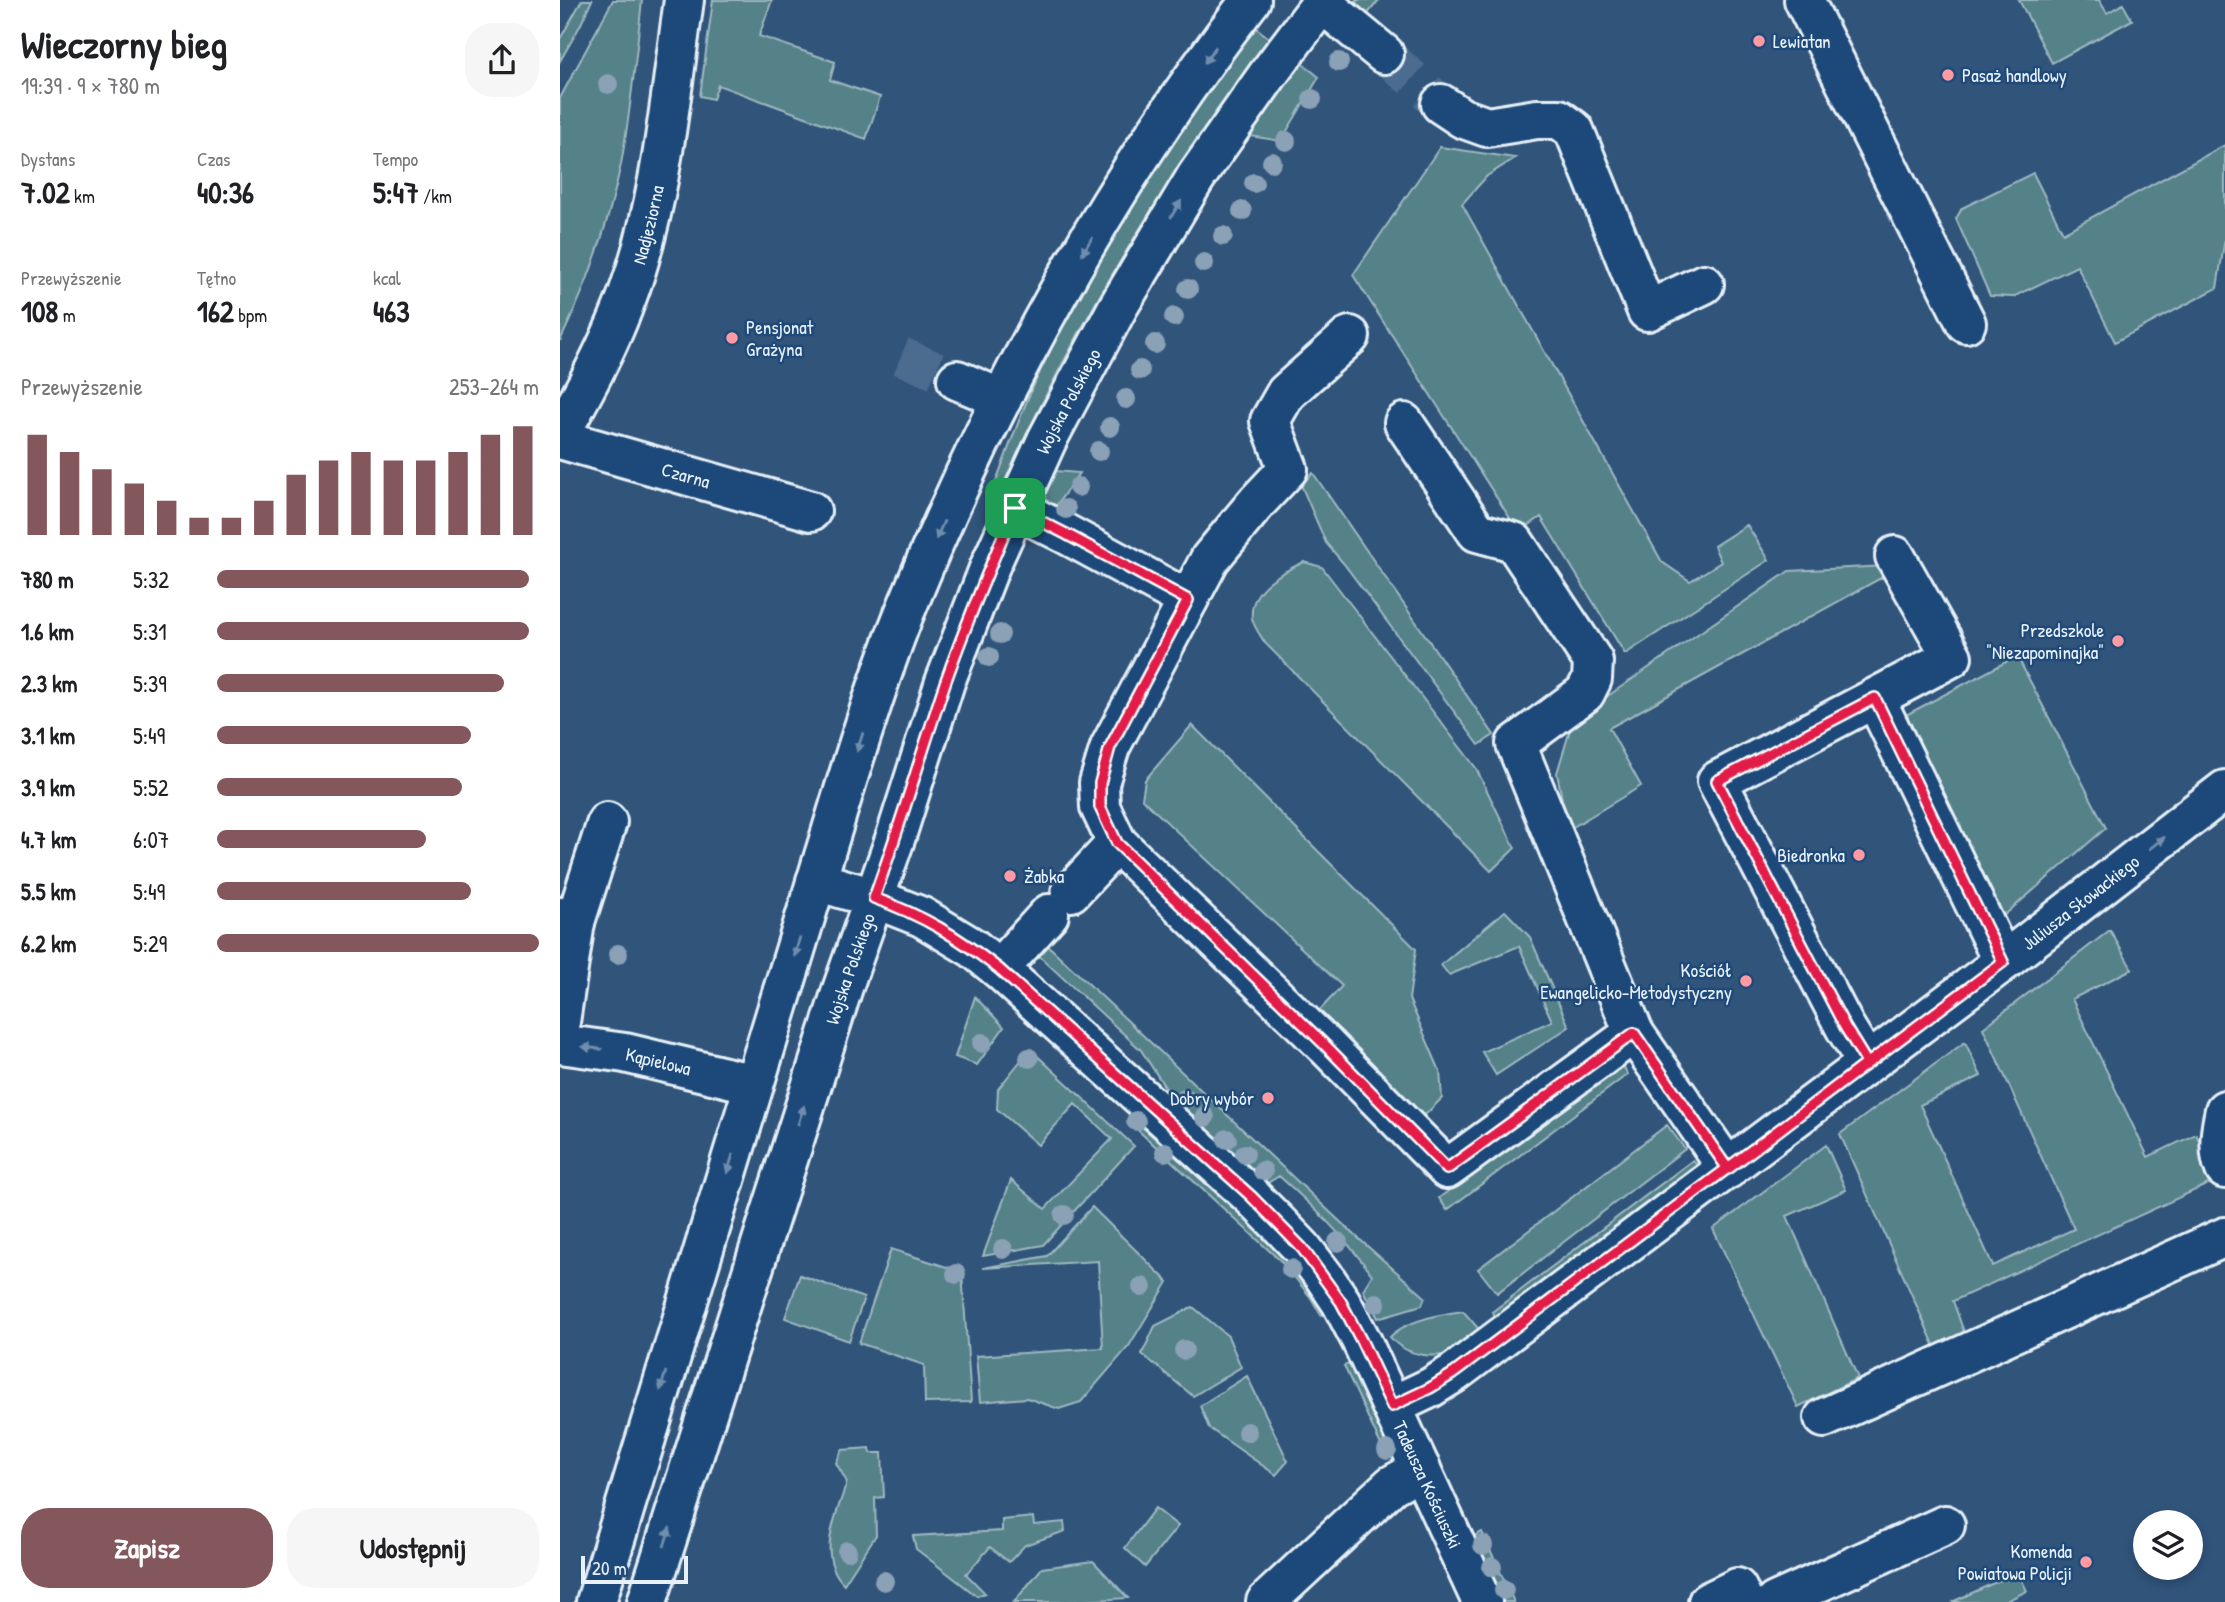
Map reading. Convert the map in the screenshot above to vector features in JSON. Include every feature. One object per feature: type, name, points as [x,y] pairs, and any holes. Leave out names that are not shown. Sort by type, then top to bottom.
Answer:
[{"type":"street","name":"Nadjeziorna","points":[[560,437],[628,295],[644,239],[660,173],[684,0]]},
{"type":"street","points":[[596,1602],[816,881],[875,695],[904,614],[968,467],[1058,293],[1164,122],[1251,0]]},
{"type":"street","points":[[1804,0],[1966,323]]},
{"type":"street","points":[[1323,1],[1384,54]]},
{"type":"street","name":"Wojska Polskiego","points":[[647,1602],[842,987],[896,836],[946,682],[986,576],[1015,508],[1081,374],[1158,238],[1196,177],[1323,1]]},
{"type":"street","points":[[1441,104],[1462,118],[1486,127],[1537,119],[1559,119],[1574,130],[1647,312],[1704,284]]},
{"type":"street","points":[[1350,336],[1286,393],[1270,421],[1288,469],[1210,559],[1110,747],[1100,783],[1100,807],[1117,843],[1326,1046],[1447,1169],[1634,1033]]},
{"type":"street","points":[[957,380],[1002,400]]},
{"type":"street","points":[[1404,422],[1477,532],[1514,542],[1593,661],[1592,679],[1585,693],[1516,744],[1634,1033],[1728,1169]]},
{"type":"street","name":"Czarna","points":[[560,437],[811,511]]},
{"type":"street","points":[[1015,508],[1188,600]]},
{"type":"street","points":[[1867,1063],[1845,1027],[1717,781],[1952,657],[1895,556]]},
{"type":"street","points":[[1875,698],[2003,962]]},
{"type":"street","name":"Juliusza Słowackiego","points":[[1392,1406],[1454,1373],[2221,801]]},
{"type":"street","points":[[560,1022],[567,920],[607,822]]},
{"type":"street","points":[[999,969],[1117,843]]},
{"type":"street","name":"Tadeusza Kościuszki","points":[[816,881],[874,898],[922,917],[973,948],[1251,1196],[1302,1248],[1341,1302],[1362,1342],[1482,1602]]},
{"type":"street","name":"Kąpielowa","points":[[560,1044],[625,1053],[754,1084]]},
{"type":"street","points":[[2225,1110],[2221,1128],[2221,1160],[2225,1169]]},
{"type":"street","points":[[1824,1418],[2225,1237]]},
{"type":"street","points":[[1266,1602],[1392,1485],[1421,1469]]},
{"type":"street","points":[[1775,1602],[1945,1525]]},
{"type":"street","points":[[1708,1602],[1737,1588],[1744,1602]]},
{"type":"green space","points":[[582,0],[592,0],[560,61],[560,39]]},
{"type":"green space","points":[[613,0],[642,0],[625,144],[616,187],[596,254],[560,341],[560,98]]},
{"type":"green space","points":[[713,0],[772,0],[759,36],[835,62],[830,80],[880,97],[866,139],[718,85],[713,99],[700,96]]},
{"type":"green space","points":[[1356,0],[1379,0],[1366,16],[1358,9]]},
{"type":"green space","points":[[2019,0],[2099,0],[2107,13],[2123,4],[2132,20],[2052,63]]},
{"type":"green space","points":[[1255,27],[1269,38],[1194,144],[1125,254],[1061,366],[1004,483],[996,481],[1029,396],[1104,252],[1162,160]]},
{"type":"green space","points":[[1302,63],[1319,77],[1281,141],[1250,136]]},
{"type":"green space","points":[[2225,145],[2225,238],[2217,288],[2115,342],[2077,266],[2013,297],[1990,296],[1956,219],[1962,208],[2033,173],[2063,233]]},
{"type":"green space","points":[[1440,147],[1515,158],[1487,176],[1462,204],[1662,562],[1690,581],[1721,562],[1714,546],[1747,525],[1769,560],[1625,654],[1541,517],[1519,532],[1353,275]]},
{"type":"green space","points":[[1055,471],[1079,473],[1051,513],[1045,498]]},
{"type":"green space","points":[[1313,473],[1494,735],[1479,745],[1326,543],[1301,485]]},
{"type":"green space","points":[[1304,562],[1322,567],[1476,768],[1515,848],[1491,871],[1265,643],[1257,631],[1252,618],[1252,607],[1261,590],[1277,576]]},
{"type":"green space","points":[[1887,566],[1890,573],[1609,728],[1641,786],[1568,830],[1557,773],[1573,720],[1789,571]]},
{"type":"green space","points":[[2017,656],[2106,828],[2001,918],[1904,716]]},
{"type":"green space","points":[[1192,725],[1416,949],[1409,999],[1440,1071],[1442,1098],[1423,1117],[1318,1012],[1342,986],[1142,799],[1145,780]]},
{"type":"green space","points":[[1505,911],[1530,937],[1569,1027],[1496,1075],[1482,1052],[1552,1021],[1519,946],[1449,975],[1441,965]]},
{"type":"green space","points":[[2110,930],[2132,969],[2072,999],[2148,1157],[2196,1134],[2215,1181],[1953,1301],[1965,1335],[1935,1347],[1840,1134],[1965,1042],[1981,1076],[1920,1105],[1993,1266],[2074,1229],[1983,1028]]},
{"type":"green space","points":[[1040,938],[1349,1230],[1425,1297],[1422,1305],[1378,1318],[1363,1290],[1372,1275],[1340,1235],[1279,1176],[1266,1184],[1170,1095],[1141,1050],[1037,954]]},
{"type":"green space","points":[[975,997],[1004,1027],[977,1065],[955,1057]]},
{"type":"green space","points":[[1030,1049],[1134,1146],[1043,1245],[983,1256],[1011,1180],[1045,1209],[1112,1139],[1075,1104],[1038,1145],[997,1109],[998,1089]]},
{"type":"green space","points":[[1620,1062],[1628,1074],[1447,1210],[1439,1198]]},
{"type":"green space","points":[[1132,1118],[1263,1234],[1304,1280],[1326,1313],[1321,1315],[1284,1264],[1129,1122]]},
{"type":"green space","points":[[1667,1125],[1685,1149],[1497,1293],[1478,1269]]},
{"type":"green space","points":[[1826,1145],[1846,1190],[1787,1216],[1858,1378],[1798,1407],[1713,1229]]},
{"type":"green space","points":[[1693,1160],[1702,1172],[1501,1323],[1492,1312]]},
{"type":"green space","points":[[1092,1207],[1168,1282],[1129,1346],[1081,1402],[1059,1409],[1027,1398],[980,1402],[976,1356],[1103,1348],[1098,1261],[983,1268],[1047,1256]]},
{"type":"green space","points":[[891,1249],[962,1272],[971,1402],[925,1403],[924,1365],[859,1343]]},
{"type":"green space","points":[[800,1275],[864,1298],[849,1341],[785,1318]]},
{"type":"green space","points":[[1193,1307],[1228,1336],[1241,1367],[1193,1396],[1142,1354],[1155,1326]]},
{"type":"green space","points":[[1463,1311],[1484,1335],[1461,1350],[1442,1355],[1422,1355],[1404,1349],[1390,1337],[1414,1323]]},
{"type":"green space","points":[[1351,1363],[1392,1451],[1387,1458],[1344,1366]]},
{"type":"green space","points":[[1247,1376],[1288,1461],[1276,1475],[1209,1428],[1200,1406]]},
{"type":"green space","points":[[870,1448],[871,1453],[882,1453],[884,1497],[875,1498],[876,1535],[844,1584],[835,1573],[830,1547],[834,1521],[847,1482],[836,1463],[842,1450]]},
{"type":"green space","points":[[1155,1508],[1178,1526],[1145,1567],[1125,1548]]},
{"type":"green space","points":[[1033,1517],[1034,1525],[1064,1522],[1065,1531],[1025,1545],[1009,1562],[990,1547],[966,1574],[985,1593],[977,1596],[916,1549],[913,1536],[1002,1531],[1002,1520]]},
{"type":"green space","points":[[1482,1532],[1514,1602],[1504,1602],[1474,1536]]},
{"type":"green space","points":[[1093,1561],[1128,1598],[1014,1602],[1042,1568]]},
{"type":"green space","points":[[2018,1572],[2027,1591],[2004,1602],[1952,1602]]},
{"type":"tunnel","points":[[1384,54],[1441,104]]},
{"type":"tunnel","points":[[901,356],[957,380]]},
{"type":"place","name":"Lewiatan","points":[[1759,41]]},
{"type":"place","name":"Pasaż handlowy","points":[[1948,75]]},
{"type":"place","name":"Pensjonat Grażyna","points":[[732,338]]},
{"type":"place","name":"Przedszkole \"Niezapominajka\"","points":[[2118,641]]},
{"type":"place","name":"Biedronka","points":[[1859,855]]},
{"type":"place","name":"Żabka","points":[[1010,876]]},
{"type":"place","name":"Kościół Ewangelicko-Metodystyczny","points":[[1746,981]]},
{"type":"place","name":"Dobry wybór","points":[[1268,1098]]},
{"type":"place","name":"Komenda Powiatowa Policji","points":[[2086,1562]]},
{"type":"route","points":[[1015,508],[946,682],[874,898],[922,917],[973,948],[1045,1009],[1251,1196],[1302,1248],[1323,1275],[1341,1302],[1392,1406],[1454,1373],[1728,1169],[2003,962],[1875,698],[1717,781],[1845,1027],[1867,1063],[1728,1169],[1634,1033],[1447,1169],[1326,1046],[1117,843],[1100,807],[1100,783],[1110,747],[1188,600],[1015,508]]}]
